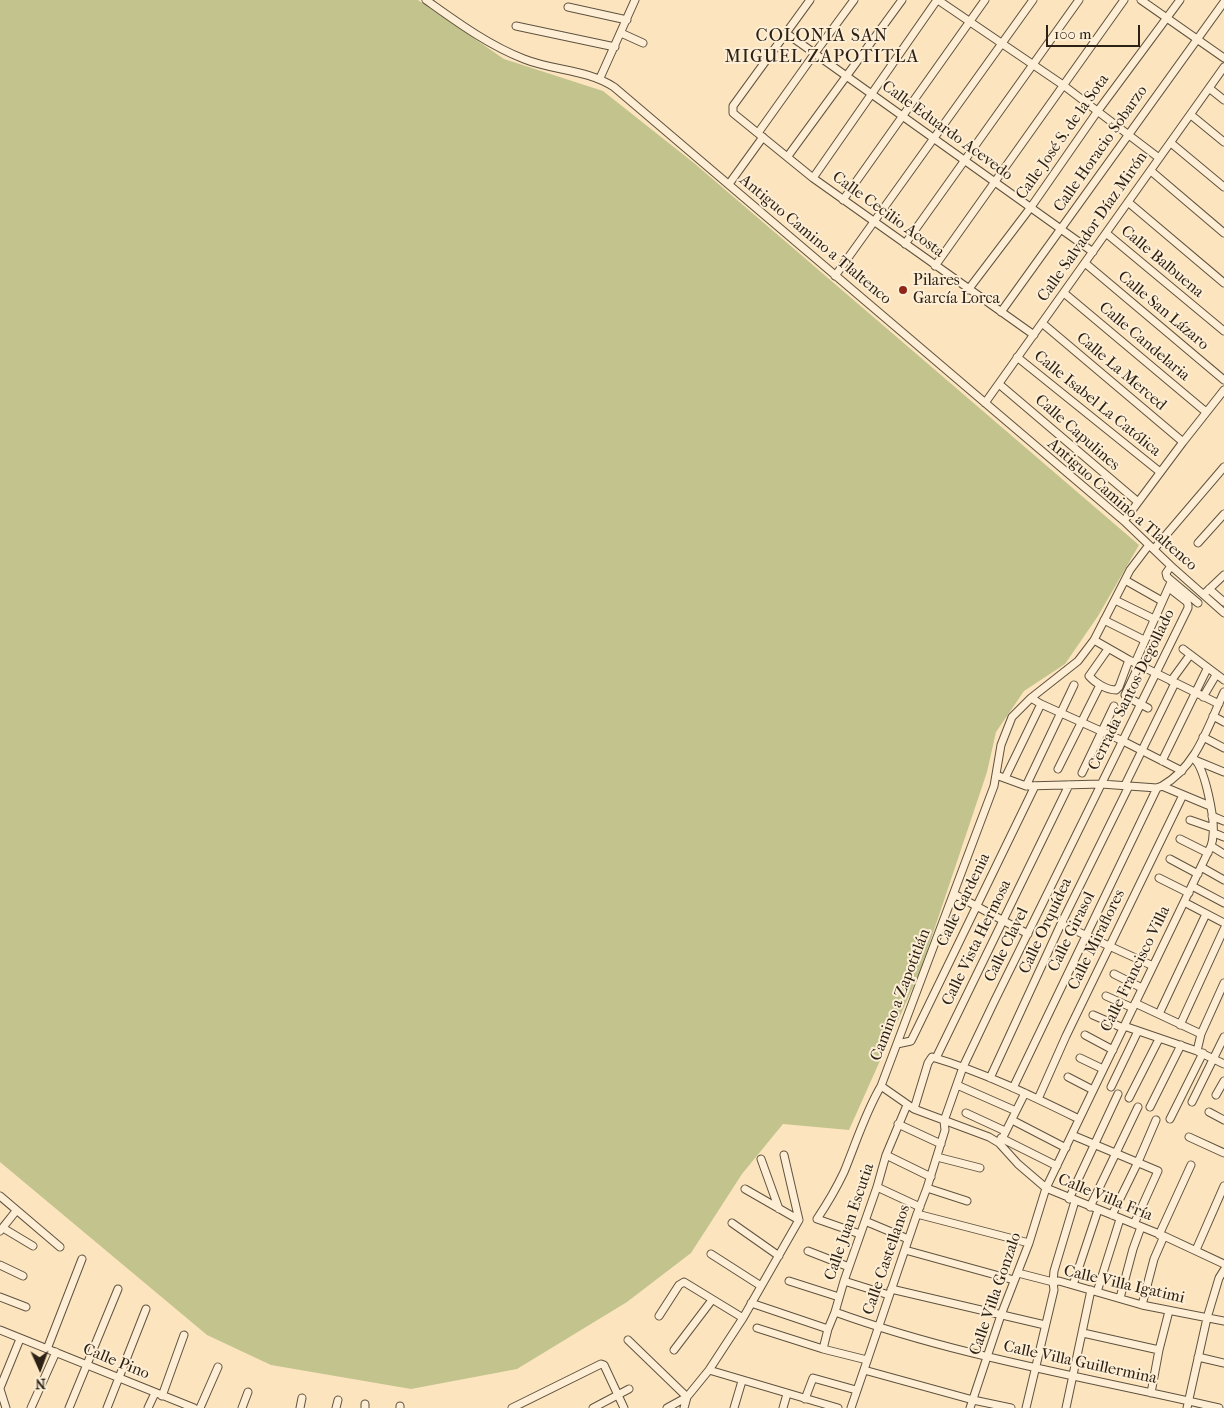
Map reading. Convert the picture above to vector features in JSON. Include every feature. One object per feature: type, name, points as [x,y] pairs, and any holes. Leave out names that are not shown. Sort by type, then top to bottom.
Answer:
[{"type":"street","name":"Antiguo Camino a Tlaltenco","points":[[426,0],[479,37],[510,52],[548,67],[600,78],[614,87],[1124,521],[1171,566],[1206,592],[1224,613]]},
{"type":"street","points":[[600,78],[635,0]]},
{"type":"street","points":[[786,32],[810,0]]},
{"type":"street","points":[[728,184],[815,53],[854,0]]},
{"type":"street","points":[[788,156],[902,0]]},
{"type":"street","points":[[813,178],[938,0],[1062,85],[1159,158]]},
{"type":"street","points":[[843,200],[985,0]]},
{"type":"street","points":[[835,276],[1033,0]]},
{"type":"street","points":[[904,244],[1078,0]]},
{"type":"street","points":[[935,266],[1124,0]]},
{"type":"street","points":[[1141,0],[1224,58]]},
{"type":"street","name":"Calle José S. de la Sota","points":[[968,290],[1031,207],[1097,112],[1180,0]]},
{"type":"street","name":"Calle Horacio Sobarzo","points":[[1001,312],[1224,2]]},
{"type":"street","points":[[568,7],[626,20]]},
{"type":"street","points":[[516,26],[615,47]]},
{"type":"street","name":"Calle Eduardo Acevedo","points":[[786,32],[1093,252]]},
{"type":"street","name":"Calle Cecilio Acosta","points":[[786,32],[733,106],[733,113],[813,178],[968,290],[1034,335]]},
{"type":"street","points":[[621,33],[643,43]]},
{"type":"street","name":"Calle Salvador Díaz Mirón","points":[[985,403],[1224,67]]},
{"type":"street","points":[[1209,88],[1224,100]]},
{"type":"street","points":[[1191,115],[1224,142]]},
{"type":"street","points":[[1171,143],[1224,187]]},
{"type":"street","points":[[1151,171],[1224,233]]},
{"type":"street","points":[[1128,202],[1224,283]]},
{"type":"street","name":"Calle Balbuena","points":[[1106,233],[1224,331]]},
{"type":"street","name":"Calle San Lázaro","points":[[1085,263],[1224,380]]},
{"type":"street","name":"Calle Candelaria","points":[[1064,293],[1206,412]]},
{"type":"street","name":"Calle La Merced","points":[[1042,323],[1182,442]]},
{"type":"street","name":"Calle Isabel La Católica","points":[[1017,357],[1160,472]]},
{"type":"street","name":"Calle Capulines","points":[[999,384],[1138,502]]},
{"type":"street","points":[[1124,521],[1182,442],[1224,390]]},
{"type":"street","name":"Camino a Zapotitlán","points":[[860,1234],[817,1219],[843,1173],[872,1101],[881,1086],[994,786],[1001,745],[1012,717],[1031,698],[1069,670],[1078,661],[1094,640],[1125,580],[1151,547],[1224,467]]},
{"type":"street","points":[[1198,543],[1224,514]]},
{"type":"street","points":[[1171,566],[1166,573],[1170,585],[1198,603]]},
{"type":"street","points":[[1224,575],[1206,592],[1224,602]]},
{"type":"street","points":[[1125,580],[1162,600]]},
{"type":"street","points":[[1144,706],[1125,695],[1134,663],[1170,585]]},
{"type":"street","name":"Cerrada Santos Degollado","points":[[1101,784],[1144,706],[1156,673],[1188,605],[1170,585]]},
{"type":"street","points":[[1115,600],[1154,619]]},
{"type":"street","points":[[1104,620],[1144,640]]},
{"type":"street","points":[[1094,640],[1134,663],[1219,704]]},
{"type":"street","points":[[1108,649],[1089,676],[1100,685],[1116,690],[1134,663]]},
{"type":"street","points":[[1183,649],[1224,680]]},
{"type":"street","name":"Calle Orquídea","points":[[990,1078],[1127,786],[1173,682],[1190,655]]},
{"type":"street","points":[[1162,761],[1207,668]]},
{"type":"street","points":[[1203,697],[1216,675]]},
{"type":"street","points":[[1026,786],[1074,685]]},
{"type":"street","points":[[1058,769],[1100,685]]},
{"type":"street","points":[[1159,787],[1182,771],[1194,759],[1224,692]]},
{"type":"street","points":[[1031,698],[1182,771]]},
{"type":"street","points":[[1005,778],[1041,704]]},
{"type":"street","points":[[1082,773],[1114,706]]},
{"type":"street","points":[[1213,716],[1224,722]]},
{"type":"street","points":[[1204,737],[1224,748]]},
{"type":"street","points":[[1194,759],[1224,772]]},
{"type":"street","name":"Calle Francisco Villa","points":[[1046,1188],[1209,850],[1213,831],[1212,816],[1202,772],[1194,759]]},
{"type":"street","points":[[996,775],[1026,786],[1101,784],[1159,787],[1210,806]]},
{"type":"street","name":"Calle Clavel","points":[[944,1121],[963,1067],[1101,784]]},
{"type":"street","name":"Calle Vista Hermosa","points":[[914,1109],[928,1063],[932,1057],[936,1058],[1069,785]]},
{"type":"street","name":"Calle Gardenia","points":[[897,1044],[906,1043],[910,1040],[1035,786]]},
{"type":"street","name":"Calle Girasol","points":[[1013,1088],[1159,787]]},
{"type":"street","name":"Calle Miraflores","points":[[1038,1099],[1109,946],[1183,795]]},
{"type":"street","points":[[1212,816],[1224,821]]},
{"type":"street","points":[[1190,820],[1224,838]]},
{"type":"street","points":[[1180,839],[1224,854]]},
{"type":"street","points":[[1170,859],[1224,880]]},
{"type":"street","points":[[1159,878],[1224,903]]},
{"type":"street","points":[[954,894],[1028,934]]},
{"type":"street","points":[[1184,902],[1224,924]]},
{"type":"street","points":[[1159,1014],[1206,914]]},
{"type":"street","points":[[1061,924],[1153,966]]},
{"type":"street","points":[[1180,1025],[1224,929]]},
{"type":"street","points":[[1114,974],[1142,988]]},
{"type":"street","points":[[1170,1119],[1200,1052],[1201,1034],[1224,983]]},
{"type":"street","points":[[1106,996],[1159,1014],[1201,1034]]},
{"type":"street","points":[[1093,1015],[1159,1039],[1182,1045],[1224,1064]]},
{"type":"street","points":[[1111,1086],[1138,1031]]},
{"type":"street","points":[[1085,1035],[1113,1050]]},
{"type":"street","points":[[1192,1102],[1224,1037]]},
{"type":"street","points":[[1129,1098],[1159,1039]]},
{"type":"street","points":[[1150,1107],[1182,1045]]},
{"type":"street","points":[[936,1058],[990,1078],[1079,1119]]},
{"type":"street","points":[[1080,1058],[1103,1069]]},
{"type":"street","points":[[1068,1077],[1093,1090]]},
{"type":"street","points":[[1216,1095],[1224,1081]]},
{"type":"street","points":[[957,1085],[1016,1111]]},
{"type":"street","name":"Calle Villa Fría","points":[[881,1086],[914,1109],[989,1137],[1002,1138],[1018,1164],[1046,1188],[1161,1235],[1224,1264]]},
{"type":"street","points":[[1002,1138],[1025,1093]]},
{"type":"street","points":[[1026,1408],[1054,1290],[1054,1271],[1072,1200],[1093,1144],[1118,1094]]},
{"type":"street","name":"Calle Juan Escutia","points":[[823,1349],[844,1281],[877,1188],[886,1155],[907,1105]]},
{"type":"street","points":[[1090,1207],[1138,1107]]},
{"type":"street","points":[[1209,1112],[1224,1120]]},
{"type":"street","points":[[966,1113],[1002,1138],[1057,1166]]},
{"type":"street","points":[[1012,1120],[1066,1148]]},
{"type":"street","points":[[1112,1215],[1156,1120]]},
{"type":"street","name":"Calle Castellanos","points":[[851,1408],[927,1188],[945,1130],[944,1121]]},
{"type":"street","points":[[898,1124],[941,1144]]},
{"type":"street","points":[[1072,1135],[1158,1171],[1137,1226],[1120,1298]]},
{"type":"street","points":[[1189,1137],[1224,1153]]},
{"type":"street","points":[[667,1408],[687,1397],[709,1370],[752,1303],[799,1220],[784,1155]]},
{"type":"street","points":[[886,1155],[930,1177]]},
{"type":"street","points":[[937,1157],[980,1168]]},
{"type":"street","points":[[761,1158],[780,1209]]},
{"type":"street","points":[[1142,1304],[1161,1235],[1192,1165]]},
{"type":"street","points":[[1196,1250],[1224,1186]]},
{"type":"street","points":[[877,1188],[918,1210],[1029,1243]]},
{"type":"street","points":[[927,1188],[968,1201]]},
{"type":"street","name":"Calle Villa Gonzalo","points":[[970,1408],[1001,1315],[1029,1243],[1046,1188]]},
{"type":"street","points":[[745,1189],[799,1220]]},
{"type":"street","points":[[0,1196],[60,1248]]},
{"type":"street","points":[[1073,1285],[1098,1210]]},
{"type":"street","points":[[16,1211],[1,1230],[33,1246]]},
{"type":"street","points":[[1066,1408],[1094,1291],[1120,1219]]},
{"type":"street","points":[[865,1220],[908,1239]]},
{"type":"street","points":[[732,1223],[779,1256]]},
{"type":"street","points":[[905,1250],[1014,1280]]},
{"type":"street","points":[[808,1251],[849,1267]]},
{"type":"street","points":[[711,1254],[761,1286]]},
{"type":"street","points":[[47,1349],[82,1259]]},
{"type":"street","points":[[0,1265],[24,1276]]},
{"type":"street","points":[[1188,1405],[1207,1318],[1224,1270]]},
{"type":"street","name":"Calle Villa Igatimi","points":[[1018,1273],[1053,1282],[1060,1281],[1169,1311],[1224,1322]]},
{"type":"street","points":[[789,1281],[839,1297]]},
{"type":"street","points":[[844,1281],[1045,1325]]},
{"type":"street","points":[[658,1316],[682,1282],[684,1282],[743,1318]]},
{"type":"street","points":[[69,1408],[118,1289]]},
{"type":"street","points":[[0,1297],[26,1307]]},
{"type":"street","points":[[674,1350],[712,1300]]},
{"type":"street","points":[[752,1303],[828,1329]]},
{"type":"street","points":[[107,1408],[146,1309]]},
{"type":"street","points":[[1151,1392],[1169,1311]]},
{"type":"street","name":"Calle Villa Guillermina","points":[[835,1312],[878,1328],[988,1357],[1151,1392],[1188,1405],[1219,1408]]},
{"type":"street","points":[[757,1328],[823,1349],[867,1360]]},
{"type":"street","name":"Calle Pino","points":[[0,1330],[189,1407]]},
{"type":"street","points":[[1083,1333],[1159,1350]]},
{"type":"street","points":[[162,1396],[184,1335]]},
{"type":"street","points":[[6,1408],[0,1388],[20,1339]]},
{"type":"street","points":[[628,1340],[687,1397]]},
{"type":"street","points":[[31,1408],[56,1352]]},
{"type":"street","points":[[1198,1357],[1224,1363]]},
{"type":"street","points":[[512,1408],[601,1364],[604,1365],[624,1408]]},
{"type":"street","points":[[200,1408],[218,1367]]},
{"type":"street","points":[[709,1370],[836,1408]]},
{"type":"street","points":[[864,1370],[972,1400],[1011,1408]]},
{"type":"street","points":[[805,1399],[813,1378],[856,1390]]},
{"type":"street","points":[[734,1408],[742,1381]]},
{"type":"street","points":[[593,1408],[630,1389]]},
{"type":"street","points":[[242,1408],[248,1392]]},
{"type":"street","points":[[148,1408],[155,1393]]},
{"type":"street","points":[[783,1408],[787,1394]]},
{"type":"street","points":[[684,1408],[687,1397]]},
{"type":"street","points":[[300,1408],[302,1398]]},
{"type":"street","points":[[336,1408],[338,1400]]},
{"type":"green space","points":[[0,0],[418,0],[504,59],[603,91],[694,163],[1139,545],[1098,616],[1065,664],[1024,691],[996,732],[987,772],[921,969],[849,1130],[783,1124],[742,1174],[691,1253],[627,1302],[517,1369],[411,1389],[271,1365],[207,1335],[0,1162]]},
{"type":"place","name":"Pilares García Lorca","points":[[903,290]]},
{"type":"district","name":"COLONIA SAN MIGUEL ZAPOTITLA","points":[[822,47]]}]
